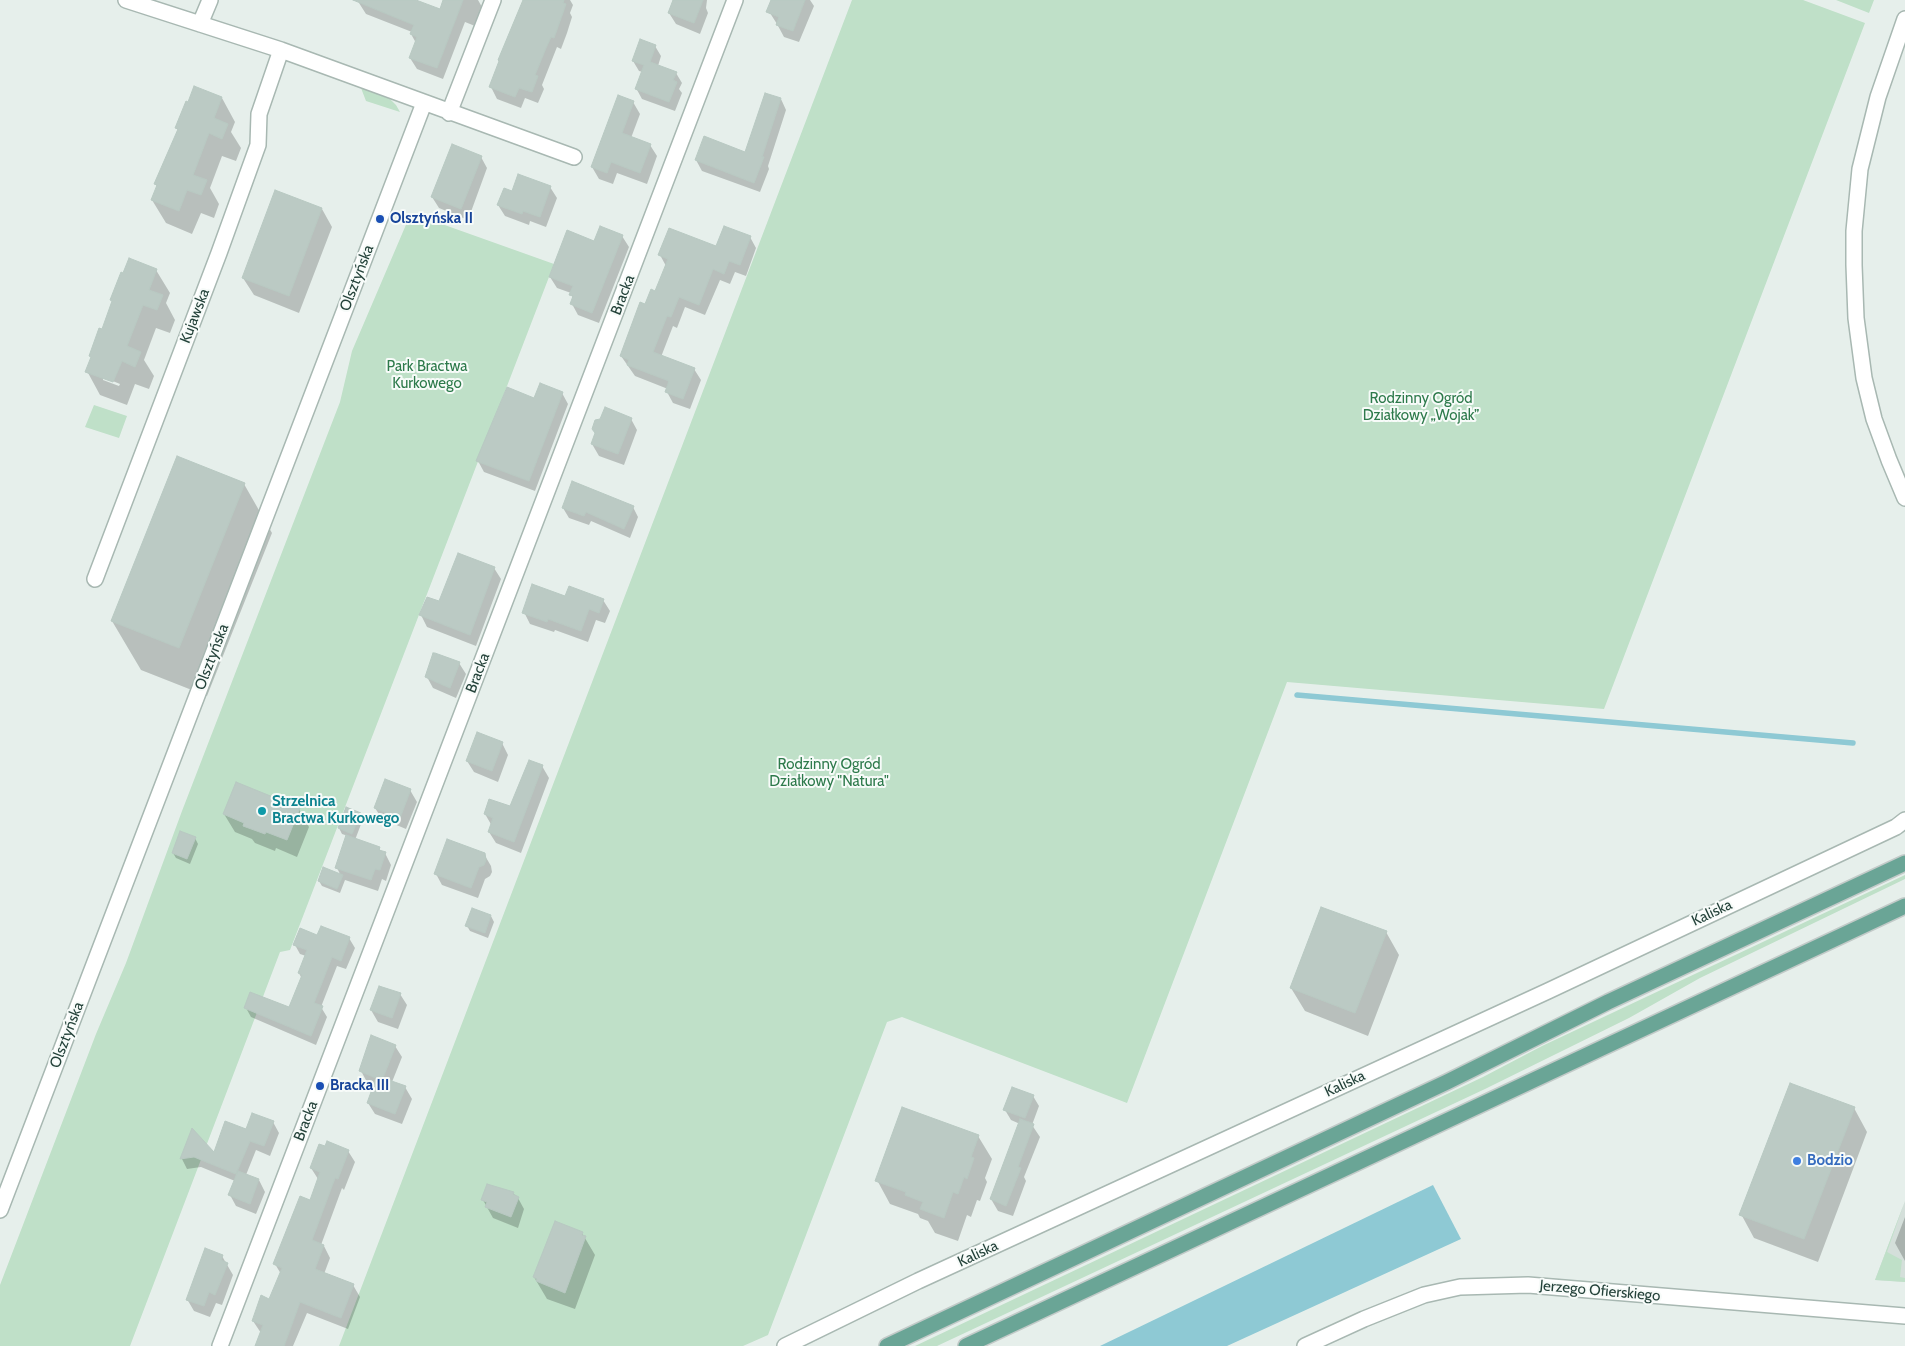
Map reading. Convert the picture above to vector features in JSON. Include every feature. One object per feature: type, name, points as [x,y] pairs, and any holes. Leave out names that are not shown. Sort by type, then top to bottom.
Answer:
[{"type":"main road","points":[[887,1346],[1447,1082],[1608,1002],[1905,863]]},
{"type":"main road","points":[[966,1346],[1905,906]]},
{"type":"street","points":[[126,0],[281,50],[574,157]]},
{"type":"street","points":[[200,24],[210,0]]},
{"type":"street","points":[[450,112],[492,0]]},
{"type":"street","name":"Bracka","points":[[220,1346],[735,0]]},
{"type":"street","points":[[1905,19],[1878,97],[1862,160],[1857,193],[1854,265],[1856,318],[1864,378],[1874,419],[1905,498]]},
{"type":"street","name":"Kujawska","points":[[94,579],[219,253],[258,145],[259,114],[281,50]]},
{"type":"street","name":"Olsztyńska","points":[[0,1210],[424,103]]},
{"type":"street","name":"Kaliska","points":[[785,1346],[918,1281],[1896,827],[1905,820]]},
{"type":"street","name":"Jerzego Ofierskiego","points":[[1305,1346],[1364,1319],[1424,1295],[1460,1287],[1528,1285],[1905,1316]]},
{"type":"shaded area","points":[[1905,1201],[1905,1282],[1875,1280]]},
{"type":"green space","name":"Rodzinny Ogród Działkowy \"Natura\"","points":[[852,0],[1803,0],[1865,23],[1604,709],[1287,682],[1127,1103],[902,1017],[887,1022],[768,1335],[743,1346],[339,1346]]},
{"type":"green space","points":[[1836,0],[1874,0],[1869,13]]},
{"type":"green space","points":[[361,88],[390,99],[400,112],[366,101]]},
{"type":"green space","name":"Park Bractwa Kurkowego","points":[[411,213],[554,264],[290,950],[280,952],[130,1346],[0,1346],[0,1285],[96,1034],[126,963],[182,811],[340,402],[352,351]]},
{"type":"green space","points":[[94,405],[127,416],[119,438],[85,427]]},
{"type":"green space","points":[[1905,875],[1905,879],[1700,978],[1629,1018],[1485,1089],[937,1346],[915,1346],[1483,1077],[1542,1046]]},
{"type":"green space","points":[[1905,1201],[1887,1252],[1902,1260],[1900,1277],[1905,1278],[1905,1282],[1875,1280]]},
{"type":"water","points":[[1433,1185],[1461,1239],[1227,1346],[1100,1346]]},
{"type":"building","points":[[353,0],[416,0],[440,9],[443,0],[463,0],[437,68],[409,58],[417,37],[410,34],[414,25]]},
{"type":"building","points":[[523,0],[564,0],[563,3],[566,4],[554,38],[551,37],[535,75],[538,76],[532,92],[519,88],[515,97],[489,87]]},
{"type":"building","points":[[673,0],[703,0],[694,23],[668,13]]},
{"type":"building","points":[[771,0],[805,0],[793,31],[776,25],[779,17],[766,12]]},
{"type":"building","points":[[640,39],[656,45],[650,62],[677,72],[673,80],[677,82],[669,102],[635,89],[644,65],[632,61]]},
{"type":"building","points":[[194,86],[222,97],[214,118],[228,124],[222,139],[209,133],[193,175],[207,180],[201,195],[187,190],[179,211],[151,200],[157,185],[154,184],[178,129],[175,128]]},
{"type":"building","points":[[765,93],[781,98],[762,157],[764,157],[754,183],[695,160],[704,136],[745,152]]},
{"type":"building","points":[[618,95],[634,101],[622,133],[651,144],[640,173],[611,162],[607,173],[591,167]]},
{"type":"building","points":[[452,144],[482,156],[461,209],[431,197]]},
{"type":"building","points":[[518,174],[551,186],[540,217],[523,211],[522,214],[497,205],[504,188],[512,191]]},
{"type":"building","points":[[275,190],[322,208],[289,296],[242,278]]},
{"type":"building","points":[[600,226],[623,235],[592,313],[570,304],[573,296],[569,295],[573,286],[549,277],[567,230],[594,241]]},
{"type":"building","points":[[724,226],[751,236],[740,265],[729,261],[724,274],[713,269],[699,305],[679,297],[671,317],[667,316],[653,352],[695,368],[683,399],[665,392],[669,381],[627,365],[629,360],[620,356],[640,302],[645,304],[651,289],[655,291],[668,259],[658,255],[669,228],[716,246]]},
{"type":"building","points":[[129,258],[157,269],[149,290],[163,295],[157,310],[143,305],[127,346],[141,352],[135,367],[122,361],[113,382],[85,372],[99,328],[102,329],[112,301],[110,300],[121,272],[123,273]]},
{"type":"building","points":[[540,383],[563,392],[529,481],[476,461],[507,387],[534,398]]},
{"type":"building","points":[[605,407],[632,418],[618,454],[591,444],[595,433],[592,429],[595,420],[600,419]]},
{"type":"building","points":[[177,456],[245,483],[179,648],[111,621]]},
{"type":"building","points":[[572,481],[634,506],[624,529],[586,512],[584,516],[562,508]]},
{"type":"building","points":[[458,553],[495,567],[470,635],[419,615],[427,597],[439,601]]},
{"type":"building","points":[[532,584],[565,596],[569,586],[604,599],[599,613],[589,609],[581,631],[548,619],[547,622],[522,613]]},
{"type":"building","points":[[433,653],[460,662],[450,688],[425,677]]},
{"type":"building","points":[[477,732],[503,742],[492,771],[466,761]]},
{"type":"building","points":[[529,760],[543,765],[514,842],[488,832],[493,818],[484,814],[489,799],[510,806]]},
{"type":"building","points":[[385,779],[411,789],[400,818],[374,808]]},
{"type":"building","name":"Strzelnica Bractwa Kurkowego","points":[[236,782],[300,808],[287,840],[243,826],[244,823],[223,814]]},
{"type":"building","points":[[346,807],[361,813],[352,834],[338,828]]},
{"type":"building","points":[[180,831],[196,837],[187,859],[172,853]]},
{"type":"building","points":[[346,835],[380,847],[379,850],[386,852],[380,870],[375,869],[371,880],[335,868]]},
{"type":"building","points":[[447,839],[485,853],[486,860],[484,865],[479,867],[471,888],[434,874]]},
{"type":"building","points":[[323,867],[343,875],[337,889],[318,881]]},
{"type":"building","points":[[1321,907],[1387,931],[1355,1013],[1290,988]]},
{"type":"building","points":[[472,908],[491,915],[485,933],[465,926]]},
{"type":"building","points":[[321,926],[350,937],[341,961],[332,957],[314,1003],[323,1006],[311,1036],[244,1008],[250,992],[289,1007],[302,975],[298,973],[307,950],[293,945],[300,928],[317,935]]},
{"type":"building","points":[[379,986],[401,993],[392,1018],[370,1010]]},
{"type":"building","points":[[371,1035],[396,1045],[383,1078],[406,1086],[395,1114],[367,1103],[376,1078],[359,1071]]},
{"type":"building","name":"Bodzio","points":[[1790,1083],[1855,1107],[1804,1239],[1739,1215]]},
{"type":"building","points":[[1012,1087],[1034,1095],[1025,1118],[1003,1110]]},
{"type":"building","points":[[902,1107],[979,1135],[971,1157],[974,1158],[967,1179],[964,1177],[958,1194],[953,1192],[944,1218],[920,1209],[923,1202],[905,1195],[906,1192],[875,1181]]},
{"type":"building","points":[[252,1113],[274,1121],[264,1146],[250,1141],[236,1174],[194,1157],[180,1159],[192,1128],[214,1152],[225,1121],[246,1129]]},
{"type":"building","points":[[1020,1119],[1034,1124],[1018,1167],[1021,1168],[1006,1206],[990,1199]]},
{"type":"building","points":[[327,1141],[349,1150],[338,1179],[335,1178],[312,1240],[324,1245],[315,1269],[354,1284],[341,1318],[300,1302],[284,1346],[255,1346],[263,1325],[252,1321],[261,1295],[269,1299],[282,1268],[273,1264],[300,1196],[310,1200],[320,1172],[310,1168],[319,1144],[325,1146]]},
{"type":"building","points":[[238,1171],[259,1179],[250,1204],[228,1195]]},
{"type":"building","points":[[487,1184],[514,1192],[513,1194],[519,1197],[511,1217],[485,1207],[487,1202],[481,1200]]},
{"type":"building","points":[[555,1221],[583,1232],[582,1235],[586,1236],[565,1293],[536,1281],[537,1279],[533,1277]]},
{"type":"building","points":[[205,1248],[223,1255],[221,1260],[228,1263],[215,1295],[209,1292],[204,1306],[186,1300]]},
{"type":"waterway","points":[[1297,695],[1853,743]]},
{"type":"place","name":"Olsztyńska II","points":[[380,219]]},
{"type":"place","name":"Strzelnica Bractwa Kurkowego","points":[[262,811]]},
{"type":"place","name":"Bracka III","points":[[320,1086]]},
{"type":"place","name":"Bodzio","points":[[1797,1161]]},
{"type":"park label","name":"Rodzinny Ogród Działkowy „Wojak”","points":[[1421,408]]}]
